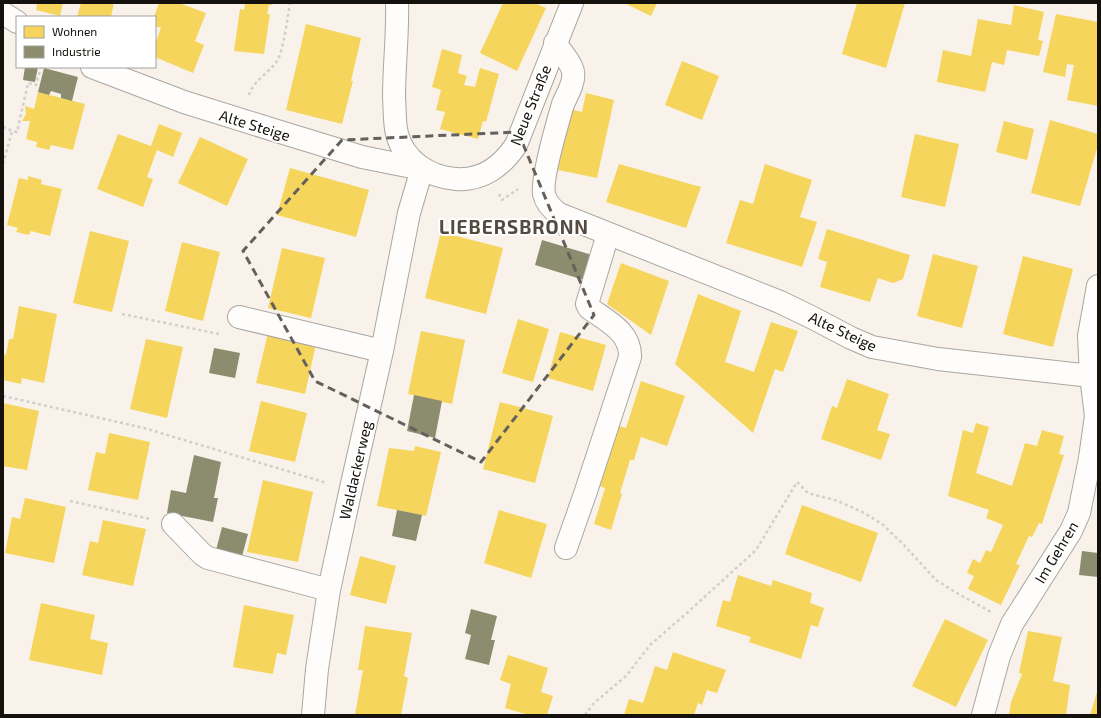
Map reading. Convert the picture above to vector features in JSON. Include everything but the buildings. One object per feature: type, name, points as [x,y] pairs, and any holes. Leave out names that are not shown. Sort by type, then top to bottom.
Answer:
[{"type":"street","name":"Neue Straße","points":[[397,3],[394,87],[395,122],[397,134],[406,154],[422,169],[442,177],[456,179],[470,179],[485,174],[504,160],[516,145],[572,3]]},
{"type":"street","points":[[3,13],[16,21]]},
{"type":"street","name":"Alte Steige","points":[[555,43],[572,67],[573,76],[561,110],[544,184],[544,196],[548,204],[559,214],[780,302],[872,347],[938,359],[1091,376]]},
{"type":"street","name":"Alte Steige","points":[[95,68],[184,102],[284,134],[362,158],[422,169]]},
{"type":"street","name":"Waldackerweg","points":[[313,715],[317,669],[329,590],[382,351],[409,213],[422,169]]},
{"type":"street","points":[[566,548],[630,357],[630,345],[624,335],[589,308],[587,304],[608,234]]},
{"type":"street","name":"Im Gehren","points":[[983,715],[999,656],[1012,624],[1064,543],[1076,522],[1081,504],[1097,417],[1091,376],[1089,330],[1098,286]]},
{"type":"street","points":[[239,317],[382,351]]},
{"type":"street","points":[[173,524],[202,554],[208,558],[329,590]]},
{"type":"path","points":[[251,89],[275,64],[280,56],[290,3]]},
{"type":"path","points":[[3,127],[17,132],[28,83],[36,85],[41,68]]},
{"type":"path","points":[[3,164],[12,131]]},
{"type":"path","points":[[122,314],[219,334]]},
{"type":"path","points":[[3,396],[144,428],[325,482]]},
{"type":"path","points":[[585,715],[596,701],[629,672],[650,645],[753,553],[797,482],[808,493],[838,502],[864,513],[882,524],[903,544],[936,580],[1012,624]]},
{"type":"path","points":[[70,501],[173,524]]},
{"type":"highlighted area","points":[[518,132],[594,315],[481,462],[315,381],[243,251],[342,140]]},
{"type":"district","name":"LIEBERSBRONN","points":[[514,226]]}]
